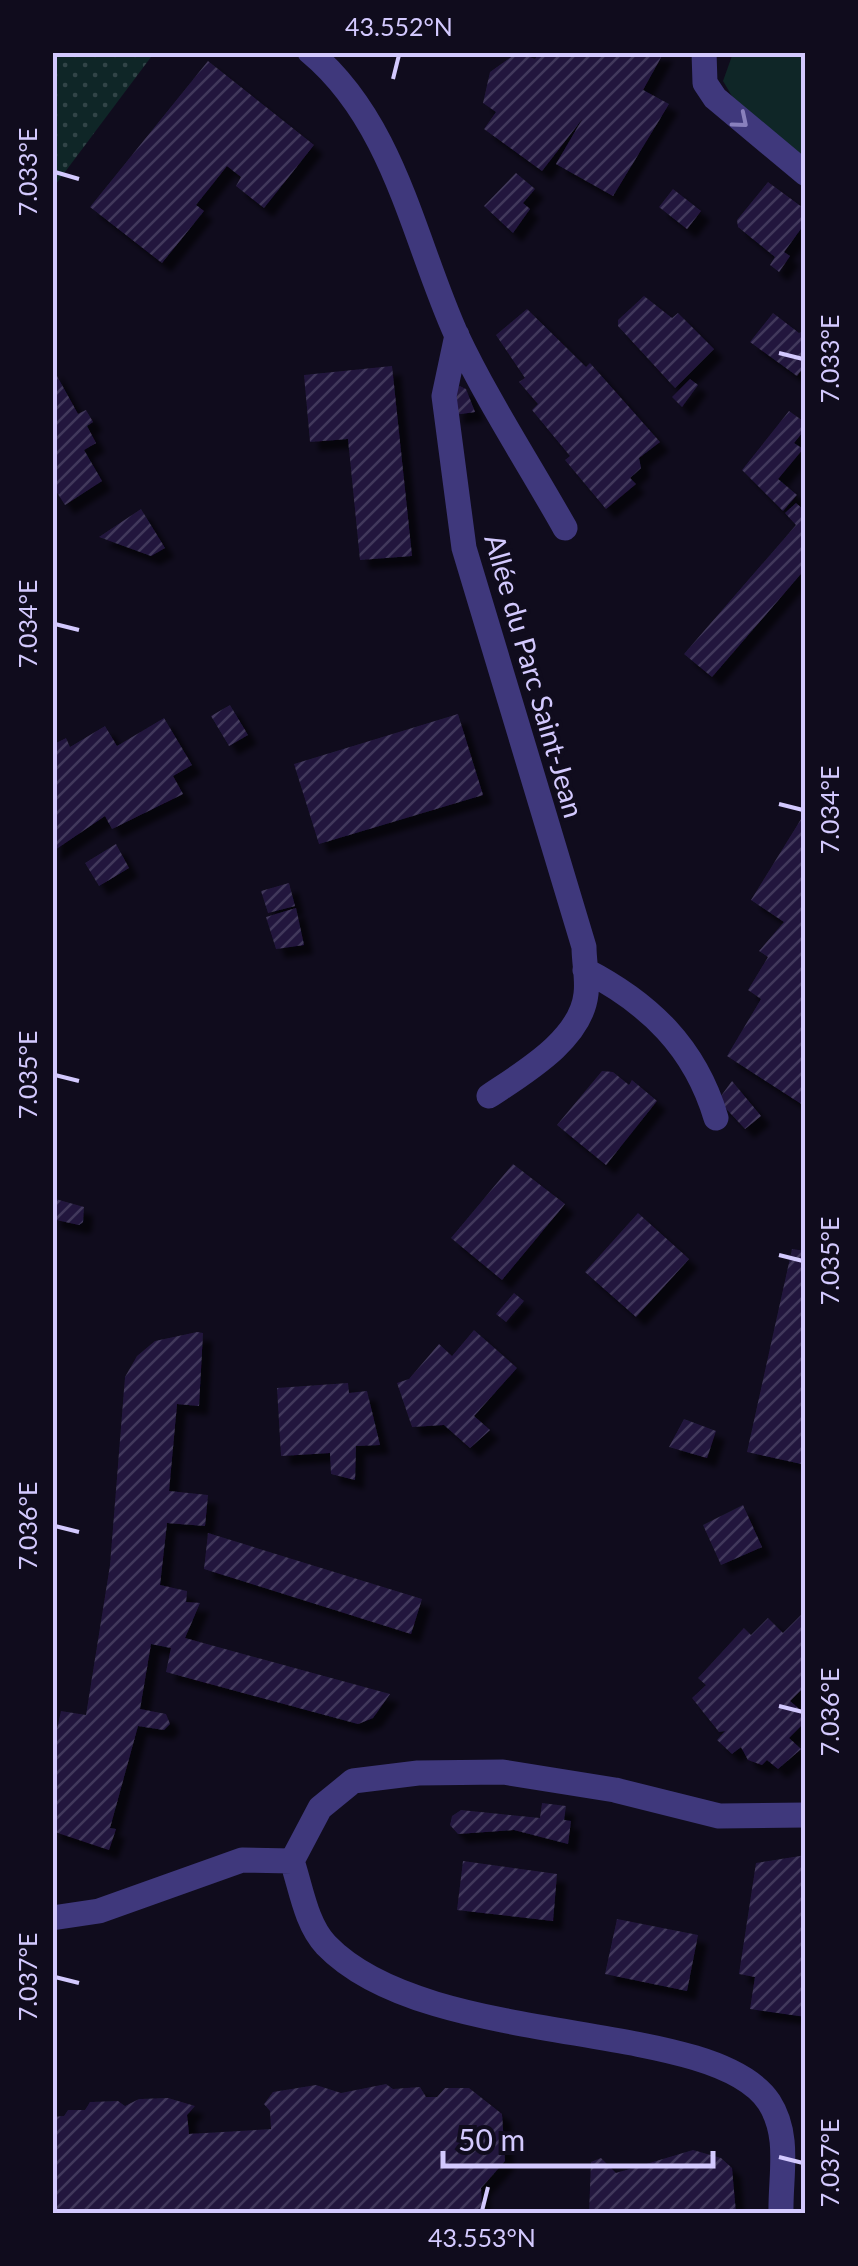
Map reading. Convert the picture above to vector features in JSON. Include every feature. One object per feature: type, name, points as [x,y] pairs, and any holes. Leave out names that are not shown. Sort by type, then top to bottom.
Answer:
[{"type":"street","points":[[310,52],[339,77],[378,137],[457,336],[565,528]]},
{"type":"street","points":[[704,52],[706,82],[715,98],[806,174]]},
{"type":"street","name":"Allée du Parc Saint-Jean","points":[[457,336],[444,396],[464,548],[584,946],[586,997],[572,1026],[535,1065],[490,1096]]},
{"type":"street","points":[[584,970],[628,992],[658,1018],[686,1051],[716,1118]]},
{"type":"street","points":[[780,2214],[784,2151],[768,2101],[754,2086],[687,2054],[552,2032],[403,1995],[359,1972],[324,1943],[310,1918],[292,1861],[320,1808],[353,1781],[418,1773],[502,1772],[615,1790],[719,1816],[806,1815]]},
{"type":"street","points":[[52,1918],[99,1911],[242,1860],[292,1861]]},
{"type":"green space","points":[[52,53],[154,53],[53,188]]},
{"type":"green space","points":[[733,53],[805,53],[805,160],[736,103],[723,81]]},
{"type":"building","points":[[518,52],[535,59],[540,52],[664,52],[643,90],[669,104],[613,196],[556,164],[583,118],[542,171],[484,129],[496,112],[483,103],[490,72]]},
{"type":"building","points":[[208,61],[314,145],[264,208],[236,186],[241,177],[227,166],[196,205],[204,211],[162,263],[90,207]]},
{"type":"building","points":[[516,173],[535,189],[523,203],[530,209],[513,233],[484,206]]},
{"type":"building","points":[[768,182],[806,210],[806,222],[784,252],[790,256],[779,272],[770,265],[775,257],[738,227],[737,220]]},
{"type":"building","points":[[673,189],[701,211],[687,229],[659,207]]},
{"type":"building","points":[[644,296],[672,318],[678,313],[714,349],[675,388],[618,326],[618,320]]},
{"type":"building","points":[[527,309],[586,367],[590,363],[660,442],[639,458],[641,468],[630,478],[636,484],[606,509],[565,460],[570,456],[532,410],[538,404],[519,382],[525,378],[496,335]]},
{"type":"building","points":[[773,313],[799,333],[806,330],[806,364],[797,376],[750,342]]},
{"type":"building","points":[[392,366],[412,556],[360,560],[348,439],[310,442],[304,375]]},
{"type":"building","points":[[52,367],[78,414],[86,410],[93,422],[87,426],[96,443],[84,450],[102,481],[65,505],[52,485]]},
{"type":"building","points":[[690,379],[698,385],[682,407],[672,397]]},
{"type":"building","points":[[456,388],[466,389],[475,412],[454,415]]},
{"type":"building","points":[[789,411],[806,423],[806,428],[794,443],[803,449],[778,479],[797,495],[783,511],[742,470]]},
{"type":"building","points":[[796,503],[806,512],[801,529],[806,534],[806,568],[712,677],[684,654],[796,525],[785,513]]},
{"type":"building","points":[[141,509],[165,548],[151,556],[99,537]]},
{"type":"building","points":[[230,705],[248,735],[229,746],[211,716]]},
{"type":"building","points":[[458,714],[483,795],[319,844],[294,764]]},
{"type":"building","points":[[164,718],[192,765],[173,776],[183,794],[112,829],[105,816],[52,852],[52,745],[66,738],[70,747],[105,726],[117,746]]},
{"type":"building","points":[[806,811],[806,1107],[727,1056],[761,999],[748,990],[768,957],[759,951],[784,922],[751,900]]},
{"type":"building","points":[[116,844],[129,868],[99,886],[85,863]]},
{"type":"building","points":[[289,883],[295,906],[268,913],[261,891]]},
{"type":"building","points":[[296,908],[304,945],[276,949],[266,917]]},
{"type":"building","points":[[602,1071],[613,1072],[629,1085],[632,1080],[657,1101],[606,1165],[557,1125]]},
{"type":"building","points":[[732,1081],[761,1116],[745,1129],[718,1100]]},
{"type":"building","points":[[513,1164],[565,1204],[502,1280],[451,1238]]},
{"type":"building","points":[[52,1198],[84,1207],[83,1222],[79,1225],[52,1219]]},
{"type":"building","points":[[638,1213],[689,1259],[636,1317],[585,1272]]},
{"type":"building","points":[[792,1249],[806,1251],[806,1465],[747,1452]]},
{"type":"building","points":[[514,1293],[524,1301],[506,1322],[496,1314]]},
{"type":"building","points":[[474,1330],[517,1368],[474,1416],[490,1430],[470,1448],[444,1425],[412,1427],[397,1383],[409,1379],[439,1344],[452,1356]]},
{"type":"building","points":[[203,1333],[199,1406],[177,1404],[169,1491],[208,1495],[205,1526],[167,1523],[160,1585],[187,1591],[186,1602],[200,1603],[185,1638],[390,1694],[373,1718],[358,1724],[166,1672],[171,1648],[151,1644],[140,1709],[166,1714],[170,1724],[164,1730],[138,1726],[110,1828],[116,1829],[109,1850],[52,1831],[52,1750],[61,1711],[86,1715],[110,1565],[125,1377],[137,1356],[155,1341]]},
{"type":"building","points":[[348,1383],[349,1393],[367,1391],[380,1445],[356,1446],[355,1480],[331,1474],[330,1453],[281,1456],[277,1388]]},
{"type":"building","points":[[684,1419],[716,1431],[707,1458],[669,1447]]},
{"type":"building","points":[[743,1505],[762,1547],[721,1565],[703,1525]]},
{"type":"building","points":[[208,1533],[422,1599],[411,1634],[204,1569]]},
{"type":"building","points":[[806,1610],[806,1685],[790,1701],[806,1715],[806,1721],[789,1738],[801,1749],[778,1769],[767,1760],[762,1765],[748,1760],[741,1747],[732,1754],[717,1740],[725,1731],[719,1732],[692,1698],[706,1685],[698,1678],[744,1628],[751,1635],[768,1618],[783,1633]]},
{"type":"building","points":[[542,1803],[566,1806],[564,1820],[571,1821],[568,1844],[514,1830],[458,1834],[450,1825],[452,1816],[461,1810],[540,1818]]},
{"type":"building","points":[[806,1855],[806,2017],[750,2009],[755,1977],[739,1974],[756,1863]]},
{"type":"building","points":[[463,1861],[557,1874],[553,1921],[457,1910]]},
{"type":"building","points":[[617,1919],[698,1935],[687,1991],[605,1974]]},
{"type":"building","points":[[386,2084],[393,2089],[420,2087],[426,2097],[437,2097],[445,2088],[469,2088],[502,2114],[505,2161],[481,2188],[482,2210],[52,2214],[52,2117],[64,2116],[68,2110],[85,2110],[90,2102],[118,2101],[125,2106],[139,2099],[168,2098],[195,2106],[187,2115],[189,2134],[271,2129],[270,2111],[264,2104],[273,2092],[316,2085],[341,2093]]},
{"type":"building","points":[[693,2150],[721,2158],[732,2168],[736,2214],[589,2214],[591,2162],[601,2158],[616,2173]]}]
